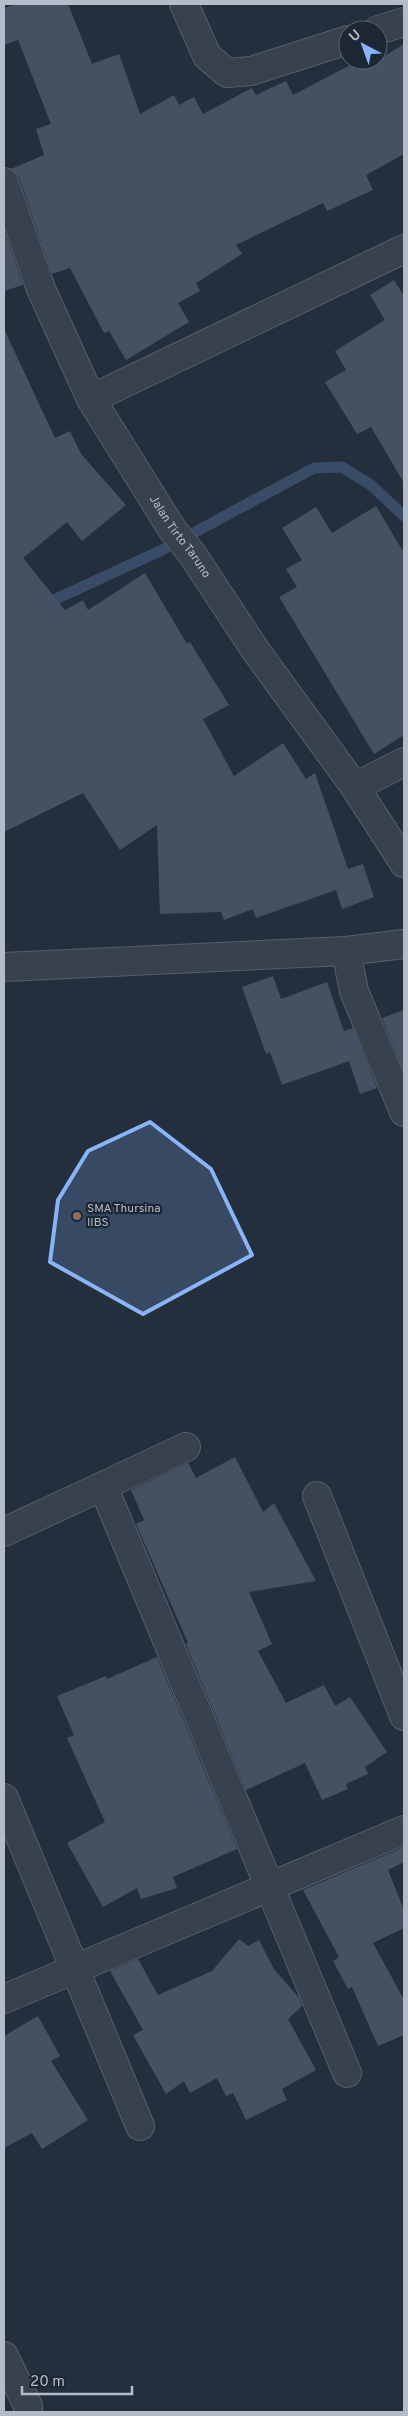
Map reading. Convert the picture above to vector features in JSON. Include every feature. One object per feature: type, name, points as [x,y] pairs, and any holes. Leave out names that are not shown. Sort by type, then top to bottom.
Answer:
[{"type":"street","points":[[184,4],[207,56],[227,73],[251,71],[338,43]]},
{"type":"street","points":[[388,27],[404,22]]},
{"type":"street","name":"Jalan Tirto Taruno","points":[[4,182],[41,289],[91,399],[172,529],[192,554],[256,652],[355,786],[404,863]]},
{"type":"street","points":[[91,399],[404,249]]},
{"type":"street","points":[[355,786],[404,762]]},
{"type":"street","points":[[4,967],[346,952],[404,944]]},
{"type":"street","points":[[346,952],[354,991],[404,1112]]},
{"type":"street","points":[[4,1532],[186,1447]]},
{"type":"street","points":[[103,1486],[347,2073]]},
{"type":"street","points":[[317,1496],[404,1716]]},
{"type":"street","points":[[4,1798],[140,2126]]},
{"type":"street","points":[[4,1999],[404,1830]]},
{"type":"street","points":[[4,2356],[28,2406],[28,2412]]},
{"type":"highlighted area","points":[[150,1122],[211,1169],[252,1255],[143,1314],[50,1262],[58,1200],[88,1151]]},
{"type":"building","points":[[16,4],[68,4],[92,64],[119,54],[140,114],[174,95],[179,105],[194,97],[203,114],[252,88],[256,95],[286,81],[293,95],[341,70],[388,70],[388,54],[404,44],[404,154],[366,175],[373,190],[327,211],[323,203],[236,245],[242,254],[196,283],[200,291],[178,303],[189,322],[126,360],[109,331],[104,333],[70,268],[52,274],[19,177],[11,169],[44,155],[36,129],[51,124],[18,40],[4,45],[4,8]]},
{"type":"building","points":[[4,229],[23,285],[4,291]]},
{"type":"building","points":[[394,280],[404,296],[404,483],[371,427],[357,434],[325,382],[346,370],[335,351],[385,320],[370,295]]},
{"type":"building","points":[[4,329],[55,438],[70,431],[81,454],[126,505],[82,541],[67,522],[23,558],[65,610],[83,600],[88,610],[145,573],[187,644],[190,642],[229,705],[203,719],[234,776],[283,743],[306,779],[315,773],[348,869],[363,864],[374,897],[342,909],[336,890],[256,918],[253,909],[224,920],[221,912],[160,914],[157,825],[120,850],[83,793],[4,832]]},
{"type":"building","points":[[376,506],[404,553],[404,735],[374,754],[279,597],[297,587],[286,569],[302,560],[282,528],[316,507],[332,533]]},
{"type":"building","points":[[273,976],[281,999],[327,982],[344,1031],[353,1028],[377,1088],[360,1094],[349,1061],[282,1085],[270,1052],[266,1054],[242,987]]},
{"type":"building","points":[[404,1010],[404,1072],[382,1018]]},
{"type":"building","points":[[235,1457],[263,1512],[274,1503],[316,1581],[249,1592],[272,1644],[258,1651],[286,1703],[324,1685],[335,1706],[350,1697],[387,1752],[365,1767],[368,1774],[346,1784],[348,1789],[322,1800],[305,1763],[246,1790],[186,1644],[188,1643],[136,1524],[144,1520],[131,1490],[188,1463],[196,1478]]},
{"type":"building","points":[[157,1657],[237,1849],[173,1877],[177,1888],[141,1899],[137,1888],[103,1907],[67,1843],[105,1822],[67,1738],[74,1735],[57,1696],[106,1676],[107,1679]]},
{"type":"building","points":[[404,1847],[404,1862],[388,1870],[404,1910],[404,1928],[373,1943],[404,2000],[404,2035],[378,2046],[352,1987],[348,1989],[333,1961],[339,1957],[303,1890]]},
{"type":"building","points":[[239,1939],[248,1946],[259,1940],[274,1969],[299,1998],[302,2006],[288,2019],[316,2070],[282,2089],[287,2100],[246,2120],[233,2093],[226,2096],[217,2078],[190,2093],[184,2081],[166,2094],[133,2035],[143,2030],[110,1971],[138,1959],[158,1995],[212,1971]]},
{"type":"building","points":[[38,2016],[60,2056],[51,2061],[88,2120],[42,2149],[32,2133],[4,2148],[4,2036]]},
{"type":"waterway","points":[[43,605],[162,550],[314,468],[342,467],[371,485],[404,516]]},
{"type":"place","name":"SMA Thursina IIBS","points":[[77,1216]]}]
